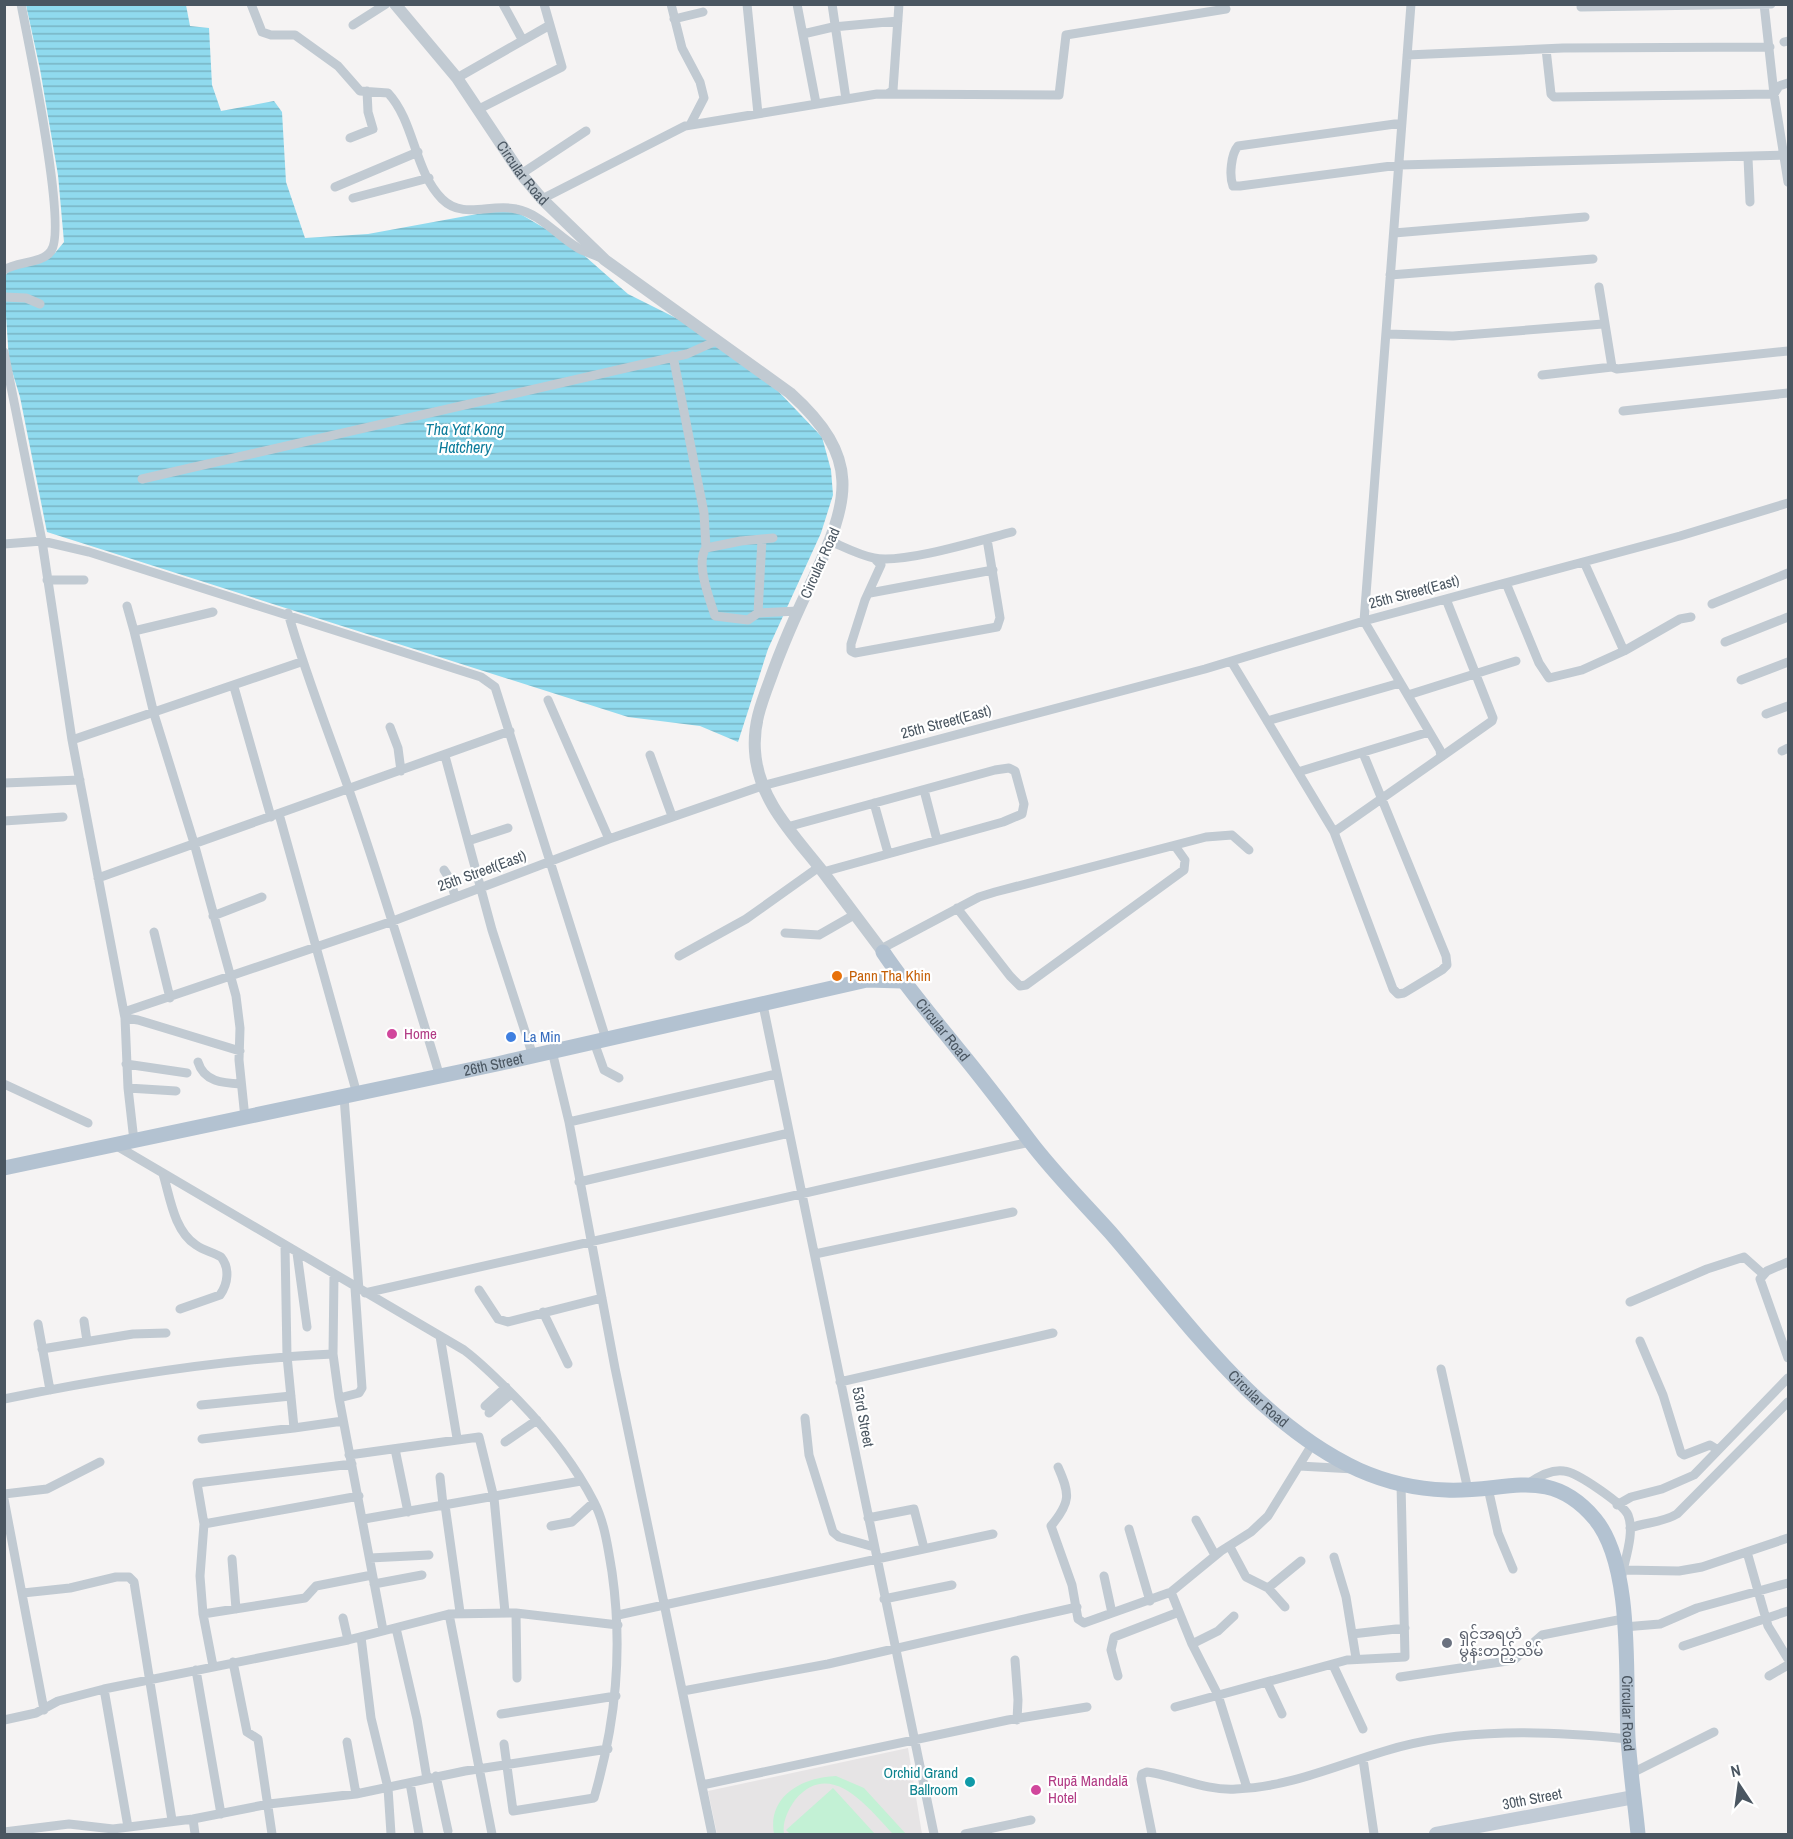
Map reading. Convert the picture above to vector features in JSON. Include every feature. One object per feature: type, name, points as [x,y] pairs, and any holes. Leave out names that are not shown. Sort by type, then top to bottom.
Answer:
[{"type":"main road","points":[[867,980],[878,969],[882,950]]},
{"type":"main road","name":"Circular Road","points":[[882,950],[902,981],[1030,1142],[1254,1397],[1301,1436],[1359,1470],[1401,1484],[1437,1490],[1468,1490],[1529,1483],[1552,1486],[1563,1492],[1596,1520],[1611,1545],[1620,1586],[1624,1623],[1628,1739],[1638,1834]]},
{"type":"main road","name":"26th Street","points":[[4,1168],[440,1077],[867,980],[902,981]]},
{"type":"main road","name":"30th Street","points":[[1436,1834],[1634,1797]]},
{"type":"street","points":[[4,270],[46,256],[53,248],[56,235],[47,155],[21,4]]},
{"type":"street","points":[[251,4],[262,32],[295,35],[338,66],[360,91],[384,91],[398,106],[429,178],[442,199],[454,208],[474,210],[507,207],[524,210],[578,248],[605,260]]},
{"type":"street","points":[[353,26],[386,4]]},
{"type":"street","name":"Circular Road","points":[[394,4],[457,78],[521,174],[542,199],[605,260],[790,393],[813,414],[829,436],[843,486],[842,507],[830,542],[798,611],[757,716],[755,751],[762,786],[787,827],[882,950]]},
{"type":"street","points":[[503,4],[522,39]]},
{"type":"street","points":[[479,109],[561,69],[563,61],[544,4]]},
{"type":"street","points":[[670,4],[682,48],[700,82],[704,98],[690,125]]},
{"type":"street","points":[[747,4],[758,114]]},
{"type":"street","points":[[797,4],[816,103]]},
{"type":"street","points":[[832,4],[833,27],[846,99]]},
{"type":"street","points":[[889,93],[893,90],[895,21],[899,4]]},
{"type":"street","points":[[1411,4],[1364,621],[1429,732],[1441,757]]},
{"type":"street","points":[[1581,7],[1766,5],[1774,94],[1787,156],[1788,182]]},
{"type":"street","points":[[542,199],[675,129],[690,125],[889,93],[1059,95],[1066,35],[1226,9]]},
{"type":"street","points":[[674,19],[703,12]]},
{"type":"street","points":[[803,34],[833,27],[895,21]]},
{"type":"street","points":[[457,78],[550,25]]},
{"type":"street","points":[[1407,55],[1546,49],[1770,47]]},
{"type":"street","points":[[1546,49],[1551,94],[1554,98],[1774,94]]},
{"type":"street","points":[[1774,94],[1779,86],[1788,83]]},
{"type":"street","points":[[350,138],[373,129],[368,112],[367,91]]},
{"type":"street","points":[[1402,123],[1238,146],[1234,150],[1231,181],[1233,186],[1240,186],[1398,165],[1787,156]]},
{"type":"street","points":[[521,174],[586,131]]},
{"type":"street","points":[[335,188],[418,152]]},
{"type":"street","points":[[1748,158],[1750,202]]},
{"type":"street","points":[[353,198],[429,178]]},
{"type":"street","points":[[1394,232],[1585,217]]},
{"type":"street","points":[[1390,275],[1593,259]]},
{"type":"street","points":[[1599,287],[1603,324],[1612,368]]},
{"type":"street","points":[[4,297],[26,298],[40,304]]},
{"type":"street","points":[[1387,334],[1453,336],[1603,324]]},
{"type":"street","points":[[142,479],[695,351],[716,341]]},
{"type":"street","points":[[1542,375],[1788,351]]},
{"type":"street","points":[[4,352],[42,541],[72,740],[125,1015],[126,1064],[134,1141]]},
{"type":"street","points":[[673,356],[704,513],[706,548],[701,556],[707,594],[715,616],[748,620],[758,613],[798,611]]},
{"type":"street","points":[[1623,411],[1788,393]]},
{"type":"street","name":"25th Street(East)","points":[[125,1015],[393,921],[672,816],[762,786],[1231,661],[1364,621],[1584,562],[1788,503]]},
{"type":"street","points":[[830,542],[874,558],[891,559],[1012,532]]},
{"type":"street","points":[[706,548],[773,538]]},
{"type":"street","points":[[758,613],[762,539]]},
{"type":"street","points":[[874,558],[881,565],[865,600],[851,644],[851,651],[855,653],[997,627],[1000,618],[987,539]]},
{"type":"street","points":[[4,543],[42,541],[88,552],[288,613],[481,677],[497,689],[552,862],[600,1040],[604,1070],[619,1077]]},
{"type":"street","points":[[1584,562],[1624,651]]},
{"type":"street","points":[[870,593],[993,570]]},
{"type":"street","points":[[1712,604],[1788,573]]},
{"type":"street","points":[[47,580],[84,580]]},
{"type":"street","points":[[1506,583],[1539,663],[1549,678],[1582,670],[1624,651],[1680,619],[1691,617]]},
{"type":"street","points":[[1334,832],[1492,721],[1446,599]]},
{"type":"street","points":[[127,606],[154,714],[194,843],[239,1014],[241,1084],[245,1118]]},
{"type":"street","points":[[134,631],[213,612]]},
{"type":"street","points":[[288,613],[301,662],[349,789],[393,921],[440,1077]]},
{"type":"street","points":[[1725,642],[1788,617]]},
{"type":"street","points":[[1231,661],[1334,832],[1393,989],[1398,994],[1404,993],[1447,965],[1446,956],[1384,799],[1363,753]]},
{"type":"street","points":[[1407,695],[1516,661]]},
{"type":"street","points":[[72,740],[234,687],[301,662]]},
{"type":"street","points":[[1742,680],[1788,662]]},
{"type":"street","points":[[1267,721],[1400,682]]},
{"type":"street","points":[[234,687],[315,947],[351,1095],[362,1388],[359,1393],[339,1398]]},
{"type":"street","points":[[548,700],[609,839]]},
{"type":"street","points":[[1766,714],[1788,705]]},
{"type":"street","points":[[390,727],[398,748],[401,771]]},
{"type":"street","points":[[98,878],[510,731]]},
{"type":"street","points":[[1298,772],[1429,732]]},
{"type":"street","points":[[650,755],[672,816]]},
{"type":"street","points":[[445,756],[480,887],[533,1056]]},
{"type":"street","points":[[679,956],[746,919],[820,870],[937,840],[1022,814],[1024,804],[1019,780],[1015,771],[1009,768],[787,827]]},
{"type":"street","points":[[4,783],[80,780]]},
{"type":"street","points":[[924,790],[937,840]]},
{"type":"street","points":[[874,803],[888,853]]},
{"type":"street","points":[[4,821],[63,817]]},
{"type":"street","points":[[468,841],[508,828]]},
{"type":"street","points":[[882,950],[957,908],[995,892],[1206,837],[1232,835],[1249,850]]},
{"type":"street","points":[[957,908],[1010,976],[1020,986],[1026,985],[1184,870],[1185,860],[1175,846]]},
{"type":"street","points":[[444,870],[451,881],[454,897]]},
{"type":"street","points":[[213,916],[262,897]]},
{"type":"street","points":[[785,933],[819,934],[854,915]]},
{"type":"street","points":[[154,932],[170,998]]},
{"type":"street","name":"53rd Street","points":[[763,1005],[894,1649],[934,1834]]},
{"type":"street","points":[[125,1015],[240,1051]]},
{"type":"street","points":[[552,1051],[569,1122],[602,1298],[712,1834]]},
{"type":"street","points":[[198,1062],[200,1071],[207,1077],[241,1084]]},
{"type":"street","points":[[126,1064],[187,1073]]},
{"type":"street","points":[[569,1122],[776,1074]]},
{"type":"street","points":[[4,1084],[88,1122]]},
{"type":"street","points":[[128,1088],[176,1091]]},
{"type":"street","points":[[579,1182],[789,1133]]},
{"type":"street","points":[[360,1290],[593,1243],[801,1193],[1030,1142]]},
{"type":"street","points":[[117,1146],[440,1336],[480,1362],[509,1390],[560,1447],[594,1502],[603,1525],[618,1615],[616,1696],[608,1749],[592,1800],[513,1811],[504,1744]]},
{"type":"street","points":[[163,1174],[183,1232],[195,1245],[221,1257],[227,1273],[226,1284],[220,1295],[180,1309]]},
{"type":"street","points":[[814,1254],[1013,1212]]},
{"type":"street","points":[[285,1246],[287,1356],[294,1428]]},
{"type":"street","points":[[297,1253],[307,1327]]},
{"type":"street","points":[[1630,1302],[1707,1269],[1744,1257],[1763,1274]]},
{"type":"street","points":[[1763,1274],[1788,1262]]},
{"type":"street","points":[[1763,1274],[1761,1283],[1788,1358]]},
{"type":"street","points":[[334,1275],[333,1354],[339,1398],[383,1630]]},
{"type":"street","points":[[479,1290],[488,1307],[503,1321],[602,1298]]},
{"type":"street","points":[[543,1312],[568,1364]]},
{"type":"street","points":[[84,1321],[87,1341]]},
{"type":"street","points":[[38,1324],[50,1390]]},
{"type":"street","points":[[840,1382],[1053,1333]]},
{"type":"street","points":[[42,1349],[133,1334],[166,1334]]},
{"type":"street","points":[[440,1336],[457,1438]]},
{"type":"street","points":[[1640,1341],[1663,1395],[1681,1453],[1684,1455],[1710,1445],[1719,1450]]},
{"type":"street","points":[[4,1398],[181,1369],[287,1356],[333,1354]]},
{"type":"street","points":[[1441,1370],[1468,1490]]},
{"type":"street","points":[[1617,1505],[1631,1497],[1662,1489],[1694,1475],[1788,1378]]},
{"type":"street","points":[[487,1410],[509,1390]]},
{"type":"street","points":[[201,1405],[291,1396]]},
{"type":"street","points":[[1630,1528],[1643,1523],[1666,1521],[1677,1514],[1788,1402]]},
{"type":"street","points":[[805,1418],[809,1455],[833,1532],[839,1537],[874,1547]]},
{"type":"street","points":[[504,1442],[537,1420]]},
{"type":"street","points":[[202,1439],[343,1421]]},
{"type":"street","points":[[213,1666],[203,1614],[200,1575],[204,1524],[197,1483],[350,1459],[457,1438],[479,1437],[494,1498],[506,1612]]},
{"type":"street","points":[[1058,1467],[1066,1485],[1068,1499],[1063,1512],[1051,1526],[1080,1623],[1171,1592],[1215,1555],[1230,1547],[1268,1516],[1313,1443]]},
{"type":"street","points":[[395,1449],[408,1512]]},
{"type":"street","points":[[4,1494],[47,1489],[100,1462]]},
{"type":"street","points":[[1299,1466],[1359,1470]]},
{"type":"street","points":[[1529,1483],[1540,1476],[1564,1471],[1591,1483],[1628,1514],[1630,1528],[1620,1586]]},
{"type":"street","points":[[440,1478],[460,1612]]},
{"type":"street","points":[[363,1519],[494,1498],[581,1481]]},
{"type":"street","points":[[1175,1707],[1356,1658],[1405,1657],[1401,1484]]},
{"type":"street","points":[[1488,1488],[1498,1533],[1513,1569]]},
{"type":"street","points":[[204,1524],[359,1496]]},
{"type":"street","points":[[4,1499],[44,1710]]},
{"type":"street","points":[[551,1526],[572,1522],[594,1502]]},
{"type":"street","points":[[868,1518],[914,1509],[924,1548]]},
{"type":"street","points":[[1196,1521],[1215,1555]]},
{"type":"street","points":[[1129,1529],[1150,1600]]},
{"type":"street","points":[[618,1615],[993,1534]]},
{"type":"street","points":[[1623,1570],[1679,1571],[1702,1568],[1788,1538]]},
{"type":"street","points":[[1230,1547],[1246,1576],[1269,1588],[1285,1607]]},
{"type":"street","points":[[1747,1552],[1766,1621],[1788,1659]]},
{"type":"street","points":[[370,1558],[429,1555]]},
{"type":"street","points":[[1334,1557],[1346,1597],[1356,1658]]},
{"type":"street","points":[[232,1559],[236,1609]]},
{"type":"street","points":[[1269,1588],[1301,1561]]},
{"type":"street","points":[[203,1614],[305,1598],[316,1586],[422,1575]]},
{"type":"street","points":[[1104,1576],[1112,1613]]},
{"type":"street","points":[[23,1593],[70,1588],[116,1577],[129,1577],[134,1582],[172,1820]]},
{"type":"street","points":[[1400,1677],[1514,1660],[1542,1635],[1624,1623],[1660,1623],[1697,1608],[1788,1583]]},
{"type":"street","points":[[884,1599],[952,1585]]},
{"type":"street","points":[[1171,1592],[1192,1644],[1218,1695],[1246,1788]]},
{"type":"street","points":[[683,1691],[894,1649],[1077,1607]]},
{"type":"street","points":[[1683,1646],[1766,1621],[1788,1611]]},
{"type":"street","points":[[4,1720],[44,1710],[58,1701],[104,1689],[348,1640],[460,1612],[506,1612],[618,1625]]},
{"type":"street","points":[[1118,1676],[1111,1650],[1114,1637],[1179,1612]]},
{"type":"street","points":[[516,1613],[517,1678]]},
{"type":"street","points":[[449,1614],[492,1834]]},
{"type":"street","points":[[1192,1644],[1218,1631],[1234,1616]]},
{"type":"street","points":[[343,1618],[348,1640]]},
{"type":"street","points":[[396,1628],[417,1719],[448,1831]]},
{"type":"street","points":[[1352,1634],[1405,1629]]},
{"type":"street","points":[[361,1637],[372,1718],[388,1788],[391,1834]]},
{"type":"street","points":[[1015,1660],[1017,1720]]},
{"type":"street","points":[[233,1662],[247,1732],[258,1739],[272,1834]]},
{"type":"street","points":[[1333,1665],[1363,1729]]},
{"type":"street","points":[[1769,1676],[1788,1665]]},
{"type":"street","points":[[196,1671],[221,1814]]},
{"type":"street","points":[[1267,1682],[1282,1714]]},
{"type":"street","points":[[104,1689],[128,1827]]},
{"type":"street","points":[[501,1714],[616,1696]]},
{"type":"street","points":[[702,1785],[1008,1720],[1087,1707]]},
{"type":"street","points":[[1632,1773],[1714,1732]]},
{"type":"street","points":[[1152,1834],[1141,1779],[1142,1774],[1147,1772],[1197,1785],[1230,1789],[1246,1788],[1306,1778],[1384,1751],[1431,1740],[1490,1735],[1586,1735],[1628,1739]]},
{"type":"street","points":[[347,1742],[356,1794]]},
{"type":"street","points":[[4,1832],[51,1830],[87,1824],[114,1832],[128,1827],[193,1819],[269,1804],[356,1794],[432,1777],[608,1749]]},
{"type":"street","points":[[1363,1760],[1374,1834]]},
{"type":"street","points":[[410,1783],[418,1834]]},
{"type":"street","points":[[193,1819],[195,1834]]},
{"type":"street","points":[[965,1834],[1031,1820]]},
{"type":"street","points":[[153,1823],[154,1834]]},
{"type":"shaded area","points":[[908,1748],[922,1834],[717,1834],[708,1791]]},
{"type":"green space","points":[[836,1776],[864,1788],[906,1834],[893,1834],[873,1812],[849,1792],[836,1785],[822,1784],[809,1788],[795,1800],[786,1816],[784,1834],[774,1834],[773,1821],[776,1809],[790,1791],[811,1780]]},
{"type":"green space","points":[[833,1788],[875,1834],[790,1834],[786,1830]]},
{"type":"water","name":"Tha Yat Kong Hatchery","points":[[26,5],[186,5],[190,26],[209,28],[212,85],[221,111],[274,101],[282,112],[286,182],[305,238],[368,234],[510,208],[570,243],[628,294],[692,326],[778,391],[822,437],[831,470],[833,495],[821,533],[768,649],[738,742],[700,726],[628,717],[47,532],[20,397],[9,361],[4,279],[8,271],[55,253],[64,242],[58,175],[40,69]]},
{"type":"place","name":"Pann Tha Khin","points":[[837,976]]},
{"type":"place","name":"Home","points":[[392,1034]]},
{"type":"place","name":"La Min","points":[[511,1037]]},
{"type":"place","name":"ရှင်အရဟံ မွန်းတည့်သိမ်","points":[[1447,1643]]},
{"type":"place","name":"Orchid Grand Ballroom","points":[[970,1782]]},
{"type":"place","name":"Rupā Mandalā Hotel","points":[[1036,1790]]}]
